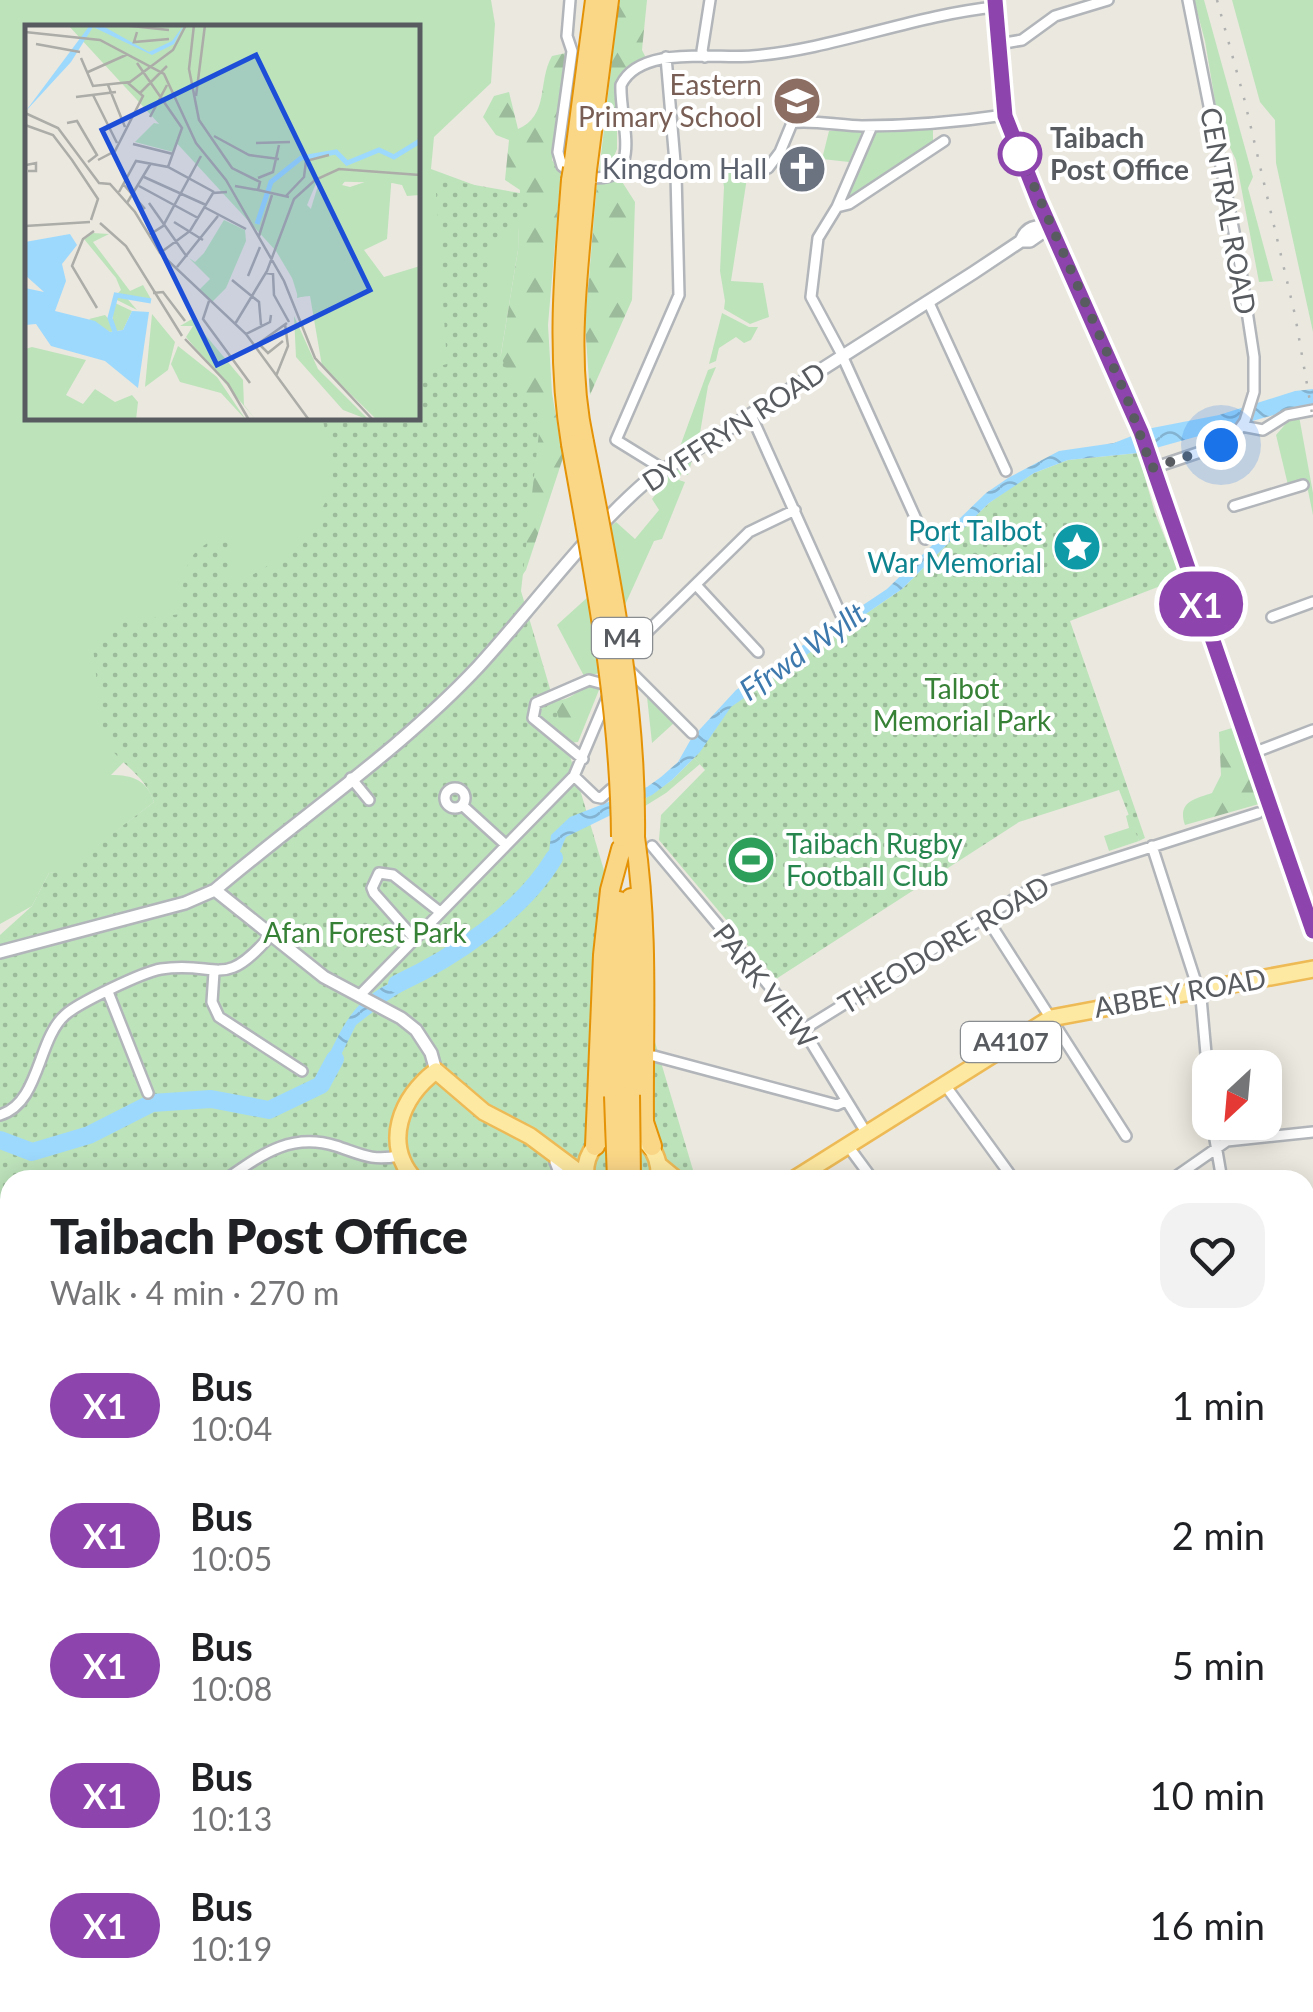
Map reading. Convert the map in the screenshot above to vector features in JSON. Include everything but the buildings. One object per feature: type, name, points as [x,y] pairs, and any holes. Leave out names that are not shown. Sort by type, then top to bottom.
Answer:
[{"type":"highway","name":"M4","points":[[595,0],[561,324],[564,391],[578,443],[614,696],[625,841],[618,1170]]},
{"type":"highway","name":"M4","points":[[579,175],[608,0]]},
{"type":"highway","points":[[625,841],[642,885],[644,1122],[652,1146]]},
{"type":"highway","points":[[592,1150],[603,955],[610,890],[625,841]]},
{"type":"highway","name":"M4","points":[[622,1096],[630,1170]]},
{"type":"main road","points":[[995,3],[1005,116],[1141,432],[1313,931]]},
{"type":"main road","name":"ABBEY ROAD","points":[[810,1170],[1050,1018],[1313,969]]},
{"type":"main road","points":[[408,1170],[399,1156],[398,1125],[414,1092],[436,1070],[484,1112],[530,1136],[576,1170]]},
{"type":"main road","points":[[560,1156],[592,1150],[612,1135],[624,1133],[652,1146],[659,1170]]},
{"type":"main road","points":[[587,1170],[592,1150]]},
{"type":"street","points":[[570,0],[567,36],[572,51],[558,152],[562,166],[573,175],[598,178],[620,172],[625,158],[621,96],[624,78],[639,67],[666,56],[704,58],[776,53],[995,3]]},
{"type":"street","points":[[704,58],[710,0]]},
{"type":"street","points":[[948,0],[951,12]]},
{"type":"street","points":[[998,44],[1022,40],[1050,18],[1108,0]]},
{"type":"street","name":"CENTRAL ROAD","points":[[1188,0],[1250,330],[1255,372],[1244,424]]},
{"type":"street","points":[[664,469],[616,440],[680,295],[676,174],[666,56]]},
{"type":"street","points":[[768,168],[780,152],[792,122],[797,120],[826,126],[872,126],[1005,116]]},
{"type":"street","points":[[872,126],[816,246],[812,303],[842,357],[924,539]]},
{"type":"street","points":[[837,207],[850,204],[944,141]]},
{"type":"street","name":"DYFFRYN ROAD","points":[[0,952],[185,903],[215,890],[413,728],[476,668],[616,509],[664,469],[1021,240],[1030,241],[1050,227]]},
{"type":"street","points":[[928,300],[1006,471]]},
{"type":"street","points":[[1152,468],[1221,445],[1244,424],[1263,430],[1287,415],[1313,410]]},
{"type":"street","points":[[751,415],[842,615]]},
{"type":"street","points":[[1234,506],[1302,485]]},
{"type":"street","points":[[362,998],[414,938],[574,776],[612,681],[641,638],[748,532],[795,510]]},
{"type":"street","points":[[696,585],[758,652]]},
{"type":"street","points":[[1272,617],[1313,602]]},
{"type":"street","points":[[621,663],[692,733]]},
{"type":"street","points":[[583,759],[533,718],[536,703],[589,680],[612,681]]},
{"type":"street","points":[[1253,753],[1313,731]]},
{"type":"street","points":[[574,776],[596,797],[601,798],[611,789]]},
{"type":"street","points":[[351,778],[370,800]]},
{"type":"street","points":[[462,805],[506,845]]},
{"type":"street","name":"THEODORE ROAD","points":[[804,1029],[1042,882],[1258,813]]},
{"type":"street","name":"PARK VIEW","points":[[652,846],[804,1029],[867,1134]]},
{"type":"street","points":[[1152,846],[1199,990],[1205,1050]]},
{"type":"street","points":[[414,938],[374,893],[374,878],[379,873],[393,875],[440,912]]},
{"type":"street","points":[[215,890],[324,977],[416,1030],[431,1053],[436,1070]]},
{"type":"street","points":[[986,917],[1126,1136]]},
{"type":"street","points":[[0,1115],[21,1101],[60,1019],[77,1006],[158,969],[187,967],[214,972],[242,964],[270,936]]},
{"type":"street","points":[[214,972],[212,1002],[219,1017],[266,1055],[302,1071]]},
{"type":"street","points":[[108,992],[146,1087],[158,1078]]},
{"type":"street","points":[[654,1056],[837,1104],[846,1101]]},
{"type":"street","points":[[945,1085],[1007,1170]]},
{"type":"street","points":[[1184,1170],[1216,1147],[1234,1140],[1313,1132]]},
{"type":"street","points":[[1215,1140],[1220,1170]]},
{"type":"street","points":[[239,1170],[270,1148],[293,1144],[332,1145],[373,1160],[399,1156]]},
{"type":"street","points":[[848,1146],[866,1170]]},
{"type":"street","points":[[558,1170],[560,1156]]},
{"type":"green space","points":[[0,0],[491,0],[495,24],[491,83],[434,137],[431,169],[520,202],[518,250],[496,384],[111,775],[138,780],[154,802],[63,872],[49,873],[32,906],[0,924]]},
{"type":"green space","points":[[619,0],[647,0],[642,50],[647,60],[632,64],[617,81],[617,149],[610,166],[599,172]]},
{"type":"green space","points":[[1194,0],[1204,0],[1253,177],[1248,188],[1273,281],[1259,282],[1236,160],[1219,125]]},
{"type":"green space","points":[[1232,0],[1313,0],[1313,332],[1276,163],[1275,120],[1260,102]]},
{"type":"green space","points":[[566,53],[552,160],[561,172],[548,325],[552,393],[563,458],[526,570],[512,590],[496,385],[518,250],[520,190],[505,180],[509,140],[496,135],[483,117],[494,96],[509,92],[518,129],[528,123],[539,107],[552,56]]},
{"type":"green space","points":[[863,130],[849,162],[822,159],[829,131]]},
{"type":"green space","points":[[874,130],[933,130],[933,144],[849,201],[846,199]]},
{"type":"green space","points":[[749,165],[731,281],[763,283],[769,317],[750,324],[724,309],[720,271],[724,187],[721,166]]},
{"type":"green space","points":[[619,177],[635,202],[632,300],[590,395],[585,324],[597,183]]},
{"type":"green space","name":"Afan Forest Park","points":[[435,178],[531,195],[524,222],[490,255],[490,331],[516,392],[542,406],[521,591],[693,1170],[0,1170],[0,935],[32,906],[49,873],[63,871],[154,802],[144,783],[107,741],[92,641],[116,622],[181,614],[191,559],[197,550],[220,538],[229,544],[233,586],[302,546],[326,501],[335,466],[323,420],[420,420],[420,371],[447,364]]},
{"type":"green space","points":[[722,313],[749,327],[758,327],[751,340],[744,343],[736,337],[719,348],[716,361],[709,364]]},
{"type":"green space","points":[[716,367],[708,386],[699,439],[678,452],[708,370]]},
{"type":"green space","points":[[1299,416],[1313,493],[1313,515],[1306,481],[1288,485],[1276,435],[1289,420]]},
{"type":"green space","name":"Talbot Memorial Park","points":[[1138,453],[1155,513],[1181,578],[1070,621],[1145,838],[1139,841],[1119,790],[1019,822],[776,979],[659,840],[661,815],[705,770],[694,758],[730,707],[902,589],[989,503],[1013,486],[1068,460]]},
{"type":"green space","points":[[692,460],[688,475],[681,474],[679,480],[685,482],[662,539],[654,541],[625,605],[610,527],[616,522],[635,539],[659,510],[649,489]]},
{"type":"green space","points":[[589,596],[601,673],[584,676],[557,625]]},
{"type":"green space","points":[[593,685],[599,690],[578,742],[569,743],[539,717],[548,700],[566,698]]},
{"type":"green space","points":[[591,693],[593,697],[574,733],[566,735],[548,721],[552,702],[563,703]]},
{"type":"green space","points":[[647,697],[674,723],[652,743]]},
{"type":"green space","points":[[1235,727],[1259,804],[1185,825],[1185,806],[1212,793],[1221,775],[1219,732]]},
{"type":"green space","points":[[694,758],[700,764],[645,806],[646,798]]},
{"type":"green space","points":[[1130,814],[1139,841],[1109,851],[1104,836],[1129,828],[1126,816]]},
{"type":"water","points":[[1313,389],[1313,404],[1138,453],[1068,460],[1034,473],[989,503],[902,589],[731,707],[700,752],[672,780],[652,795],[566,837],[552,870],[545,878],[539,871],[548,861],[551,835],[570,817],[647,787],[661,777],[678,762],[691,739],[736,690],[887,589],[986,493],[1008,478],[1059,451],[1114,443],[1152,428],[1219,415]]},
{"type":"water","points":[[416,971],[420,980],[356,1025],[329,1079],[320,1074],[346,1023],[365,999]]},
{"type":"waterway","name":"Ffrwd Wyllt","points":[[397,984],[463,947],[505,915],[554,858]]},
{"type":"waterway","name":"Ffrwd Wyllt","points":[[0,1140],[32,1152],[89,1135],[152,1103],[211,1099],[269,1110],[321,1085],[335,1059]]},
{"type":"railway","points":[[1217,0],[1295,315],[1313,419]]},
{"type":"bus line","name":"X1","points":[[995,0],[1005,116],[1141,432],[1313,931]]},
{"type":"place","name":"Eastern Primary School","points":[[797,101]]},
{"type":"place","name":"Taibach Post Office","points":[[1020,154]]},
{"type":"place","name":"Kingdom Hall","points":[[802,169]]},
{"type":"place","name":"Port Talbot War Memorial","points":[[1077,547]]},
{"type":"place","name":"Taibach Rugby Football Club","points":[[751,860]]},
{"type":"route","points":[[1020,154],[1127,398],[1152,468],[1221,445]]}]
